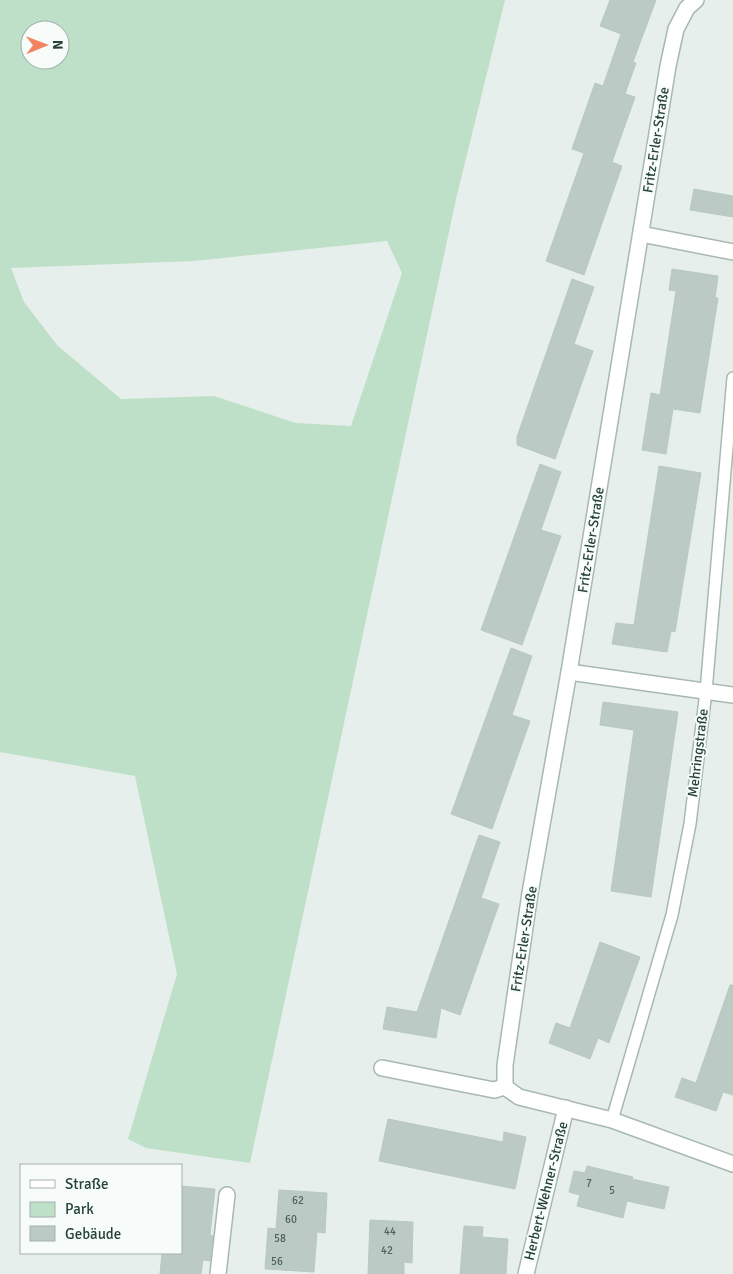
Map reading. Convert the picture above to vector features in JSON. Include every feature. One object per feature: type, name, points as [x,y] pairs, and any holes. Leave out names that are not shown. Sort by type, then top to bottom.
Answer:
[{"type":"street","name":"Fritz-Erler-Straße","points":[[505,1087],[505,1065],[529,903],[569,672],[668,66],[676,28],[687,8],[696,0]]},
{"type":"street","points":[[641,234],[733,252]]},
{"type":"street","points":[[569,672],[733,695]]},
{"type":"street","points":[[382,1068],[494,1090],[505,1087],[519,1097],[612,1120],[733,1164]]},
{"type":"street","name":"Herbert-Wehner-Straße","points":[[526,1274],[566,1108]]},
{"type":"street","points":[[218,1274],[227,1194]]},
{"type":"lane","name":"Mehringstraße","points":[[612,1120],[672,915],[690,824],[706,691],[733,378]]},
{"type":"green space","points":[[0,0],[505,0],[456,199],[250,1163],[146,1148],[128,1139],[177,974],[135,776],[0,752]],"holes":[[[387,241],[402,273],[351,426],[296,423],[214,396],[121,399],[57,345],[24,302],[11,268],[194,261]]]},
{"type":"building","points":[[610,0],[656,0],[633,62],[636,63],[625,94],[635,97],[612,162],[622,166],[584,275],[546,261],[584,153],[572,149],[595,83],[603,86],[621,34],[600,26]]},
{"type":"building","points":[[694,189],[733,196],[733,217],[690,210]]},
{"type":"building","points":[[672,269],[718,276],[715,298],[718,298],[700,413],[673,409],[666,454],[642,450],[651,393],[660,395],[676,291],[669,290]]},
{"type":"building","points":[[572,279],[594,287],[574,344],[593,351],[555,459],[517,445],[517,437]]},
{"type":"building","points":[[540,464],[561,472],[541,530],[561,536],[522,645],[481,630]]},
{"type":"building","points":[[659,466],[701,473],[675,632],[671,631],[667,652],[612,644],[616,623],[634,625]]},
{"type":"building","points":[[511,648],[532,656],[512,715],[530,721],[492,829],[451,814]]},
{"type":"building","points":[[603,702],[678,712],[651,897],[611,891],[634,730],[600,725]]},
{"type":"building","points":[[479,835],[500,842],[481,898],[499,904],[460,1015],[441,1008],[436,1038],[383,1029],[387,1007],[417,1012]]},
{"type":"building","points":[[600,942],[640,957],[609,1043],[598,1038],[590,1059],[549,1043],[556,1023],[570,1028]]},
{"type":"building","points":[[730,985],[733,985],[733,1095],[723,1092],[716,1111],[675,1097],[682,1078],[696,1083]]},
{"type":"building","points":[[388,1119],[503,1142],[504,1132],[526,1137],[515,1189],[379,1161]]},
{"type":"building","points":[[587,1166],[669,1187],[664,1209],[627,1201],[623,1218],[577,1206],[580,1195],[569,1192],[574,1171],[585,1173]]},
{"type":"building","points":[[182,1186],[215,1189],[210,1235],[213,1236],[210,1261],[203,1260],[201,1274],[160,1274],[162,1254],[182,1254]]},
{"type":"building","points":[[279,1190],[327,1193],[325,1233],[317,1232],[314,1272],[265,1269],[268,1228],[276,1229]]},
{"type":"building","points":[[370,1220],[413,1222],[412,1263],[404,1262],[404,1274],[368,1274]]},
{"type":"building","points":[[464,1226],[483,1227],[482,1237],[508,1239],[506,1274],[460,1274]]}]
